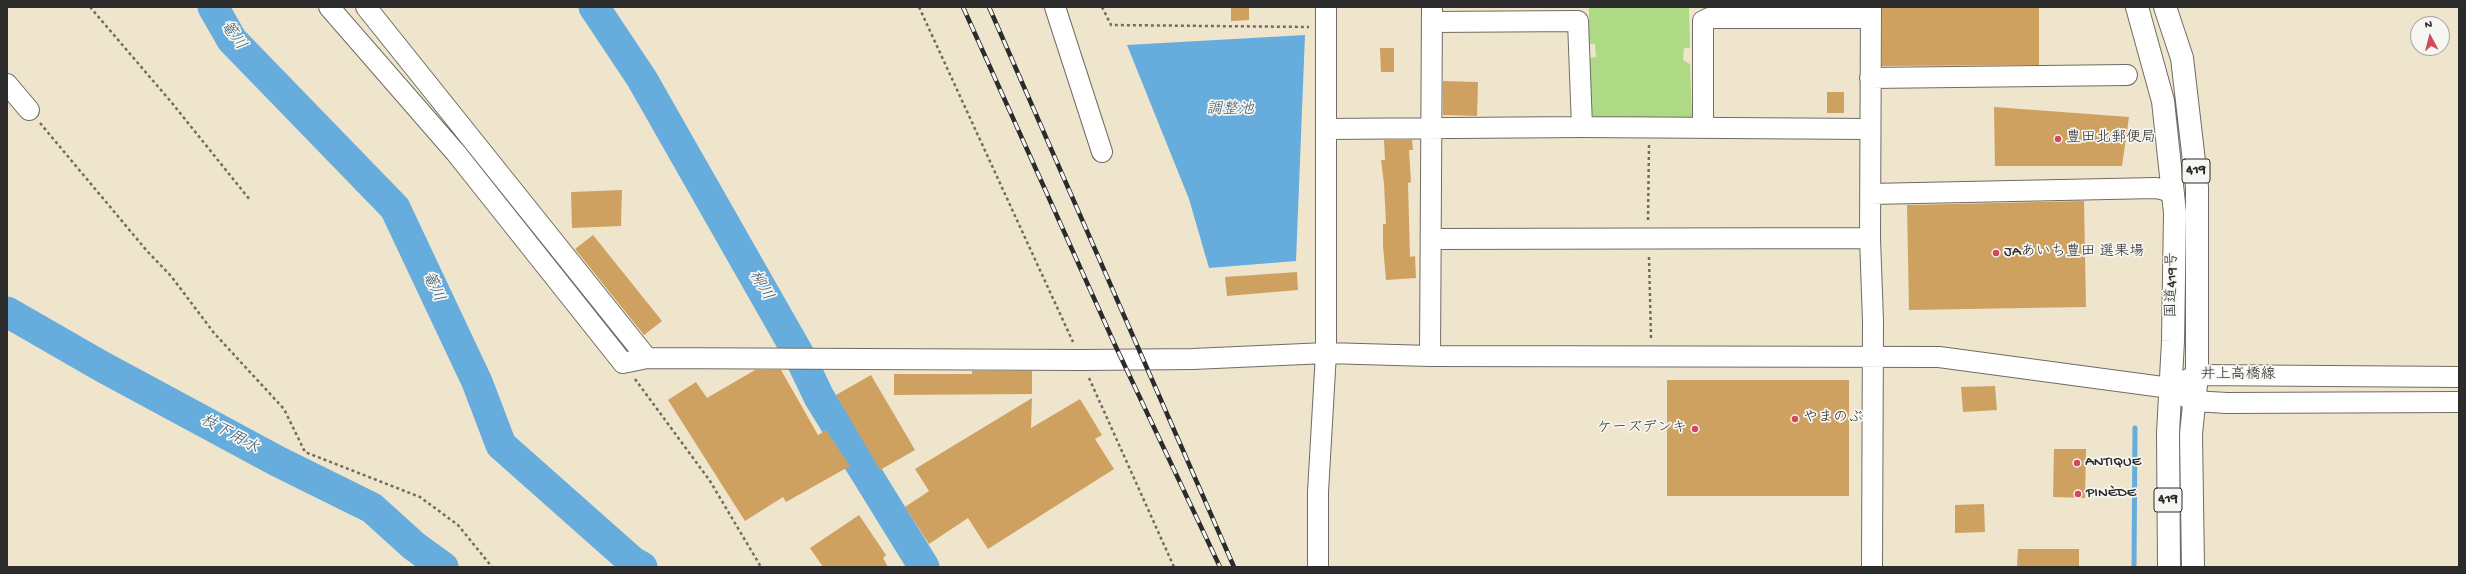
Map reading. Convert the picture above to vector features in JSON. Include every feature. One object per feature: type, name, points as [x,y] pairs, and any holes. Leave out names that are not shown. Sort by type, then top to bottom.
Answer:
[{"type":"highway","name":"国道419号","points":[[2137,7],[2163,101],[2173,192],[2173,341],[2167,457],[2169,567]]},
{"type":"highway","name":"国道419号","points":[[2165,7],[2182,58],[2198,187],[2196,375],[2191,434],[2193,567]]},
{"type":"street","points":[[329,7],[456,153],[623,363],[647,358],[780,357],[818,359],[1082,360],[1326,353],[1430,356],[1939,357],[2170,388]]},
{"type":"street","points":[[366,7],[647,358]]},
{"type":"street","points":[[1055,7],[1102,152]]},
{"type":"street","points":[[1318,567],[1318,492],[1326,353],[1326,7]]},
{"type":"street","points":[[1703,127],[1703,21],[1709,18],[1871,12],[1870,238],[1873,356],[1872,567]]},
{"type":"street","points":[[1430,356],[1432,14],[1578,22],[1582,127]]},
{"type":"street","points":[[1870,78],[2127,75]]},
{"type":"street","points":[[7,84],[29,110]]},
{"type":"street","points":[[1326,129],[1582,127],[1870,129]]},
{"type":"street","points":[[1870,194],[2156,188],[2173,192]]},
{"type":"street","points":[[1431,239],[1870,238]]},
{"type":"street","name":"井上高橋線","points":[[2170,388],[2196,375],[2459,378]]},
{"type":"street","name":"井上高橋線","points":[[2170,388],[2193,401],[2227,403],[2459,402]]},
{"type":"path","points":[[90,7],[172,103],[250,200]]},
{"type":"path","points":[[919,7],[1082,360],[1174,567]]},
{"type":"path","points":[[1102,7],[1111,25],[1311,27]]},
{"type":"path","points":[[29,110],[147,251],[171,276],[214,333],[284,409],[305,452],[420,498],[458,525],[492,567]]},
{"type":"path","points":[[623,363],[710,481],[761,567]]},
{"type":"green space","points":[[1589,7],[1689,7],[1690,48],[1684,48],[1683,60],[1690,64],[1692,116],[1688,119],[1595,122],[1587,114],[1588,58],[1596,57],[1595,44],[1589,44]]},
{"type":"water","name":"調整池","points":[[1305,35],[1296,261],[1209,268],[1189,199],[1127,45]]},
{"type":"building","points":[[1231,7],[1249,7],[1249,20],[1231,21]]},
{"type":"building","points":[[1882,7],[2039,7],[2039,65],[1882,66]]},
{"type":"building","points":[[1380,48],[1394,48],[1394,72],[1381,72]]},
{"type":"building","points":[[1443,81],[1478,82],[1477,116],[1443,115]]},
{"type":"building","points":[[1827,92],[1844,92],[1844,113],[1827,113]]},
{"type":"building","points":[[1994,107],[2129,117],[2122,166],[1995,166]]},
{"type":"building","points":[[1384,140],[1412,140],[1413,150],[1409,150],[1411,182],[1408,183],[1410,257],[1415,256],[1416,278],[1386,280],[1383,224],[1386,224],[1381,160],[1385,160]]},
{"type":"building","points":[[622,190],[621,226],[572,228],[571,192]]},
{"type":"building","name":"JAあいち豊田 選果場","points":[[2084,201],[2086,307],[1909,310],[1907,205]]},
{"type":"building","points":[[593,235],[662,321],[644,335],[575,249]]},
{"type":"building","points":[[1297,272],[1298,290],[1227,296],[1225,277]]},
{"type":"building","points":[[755,370],[781,370],[818,435],[826,430],[850,466],[786,502],[783,497],[745,521],[668,400],[696,382],[707,398]]},
{"type":"building","points":[[972,371],[1032,371],[1032,394],[894,395],[894,374],[972,374]]},
{"type":"building","points":[[871,375],[915,450],[880,470],[836,395]]},
{"type":"building","points":[[1667,380],[1849,380],[1849,496],[1667,496]]},
{"type":"building","points":[[1995,386],[1997,410],[1963,412],[1961,387]]},
{"type":"building","points":[[1032,398],[1031,428],[1080,399],[1102,435],[1095,439],[1114,469],[988,549],[968,518],[929,544],[905,507],[929,491],[915,469]]},
{"type":"building","points":[[2054,449],[2086,449],[2085,498],[2053,497]]},
{"type":"building","points":[[1984,504],[1985,532],[1955,533],[1955,505]]},
{"type":"building","points":[[859,515],[886,555],[883,558],[888,567],[823,567],[810,548]]},
{"type":"building","points":[[2018,549],[2079,549],[2079,567],[2017,567]]},
{"type":"waterway","name":"篭川","points":[[213,7],[232,40],[395,208],[477,382],[501,445],[633,562],[642,567]]},
{"type":"waterway","name":"柳川","points":[[594,7],[642,79],[798,353],[819,397],[924,567]]},
{"type":"waterway","name":"枝下用水","points":[[7,312],[101,366],[277,461],[372,508],[414,546],[443,567]]},
{"type":"waterway","points":[[2134,567],[2135,428]]},
{"type":"railway","points":[[963,7],[1115,345],[1220,567]]},
{"type":"railway","points":[[989,7],[1234,567]]},
{"type":"place","name":"豊田北郵便局","points":[[2058,139]]},
{"type":"place","name":"JAあいち豊田 選果場","points":[[1996,253]]},
{"type":"place","name":"やまのぶ","points":[[1795,419]]},
{"type":"place","name":"ケーズデンキ","points":[[1695,429]]},
{"type":"place","name":"ANTIQUE","points":[[2077,463]]},
{"type":"place","name":"PINÈDE","points":[[2078,494]]}]
